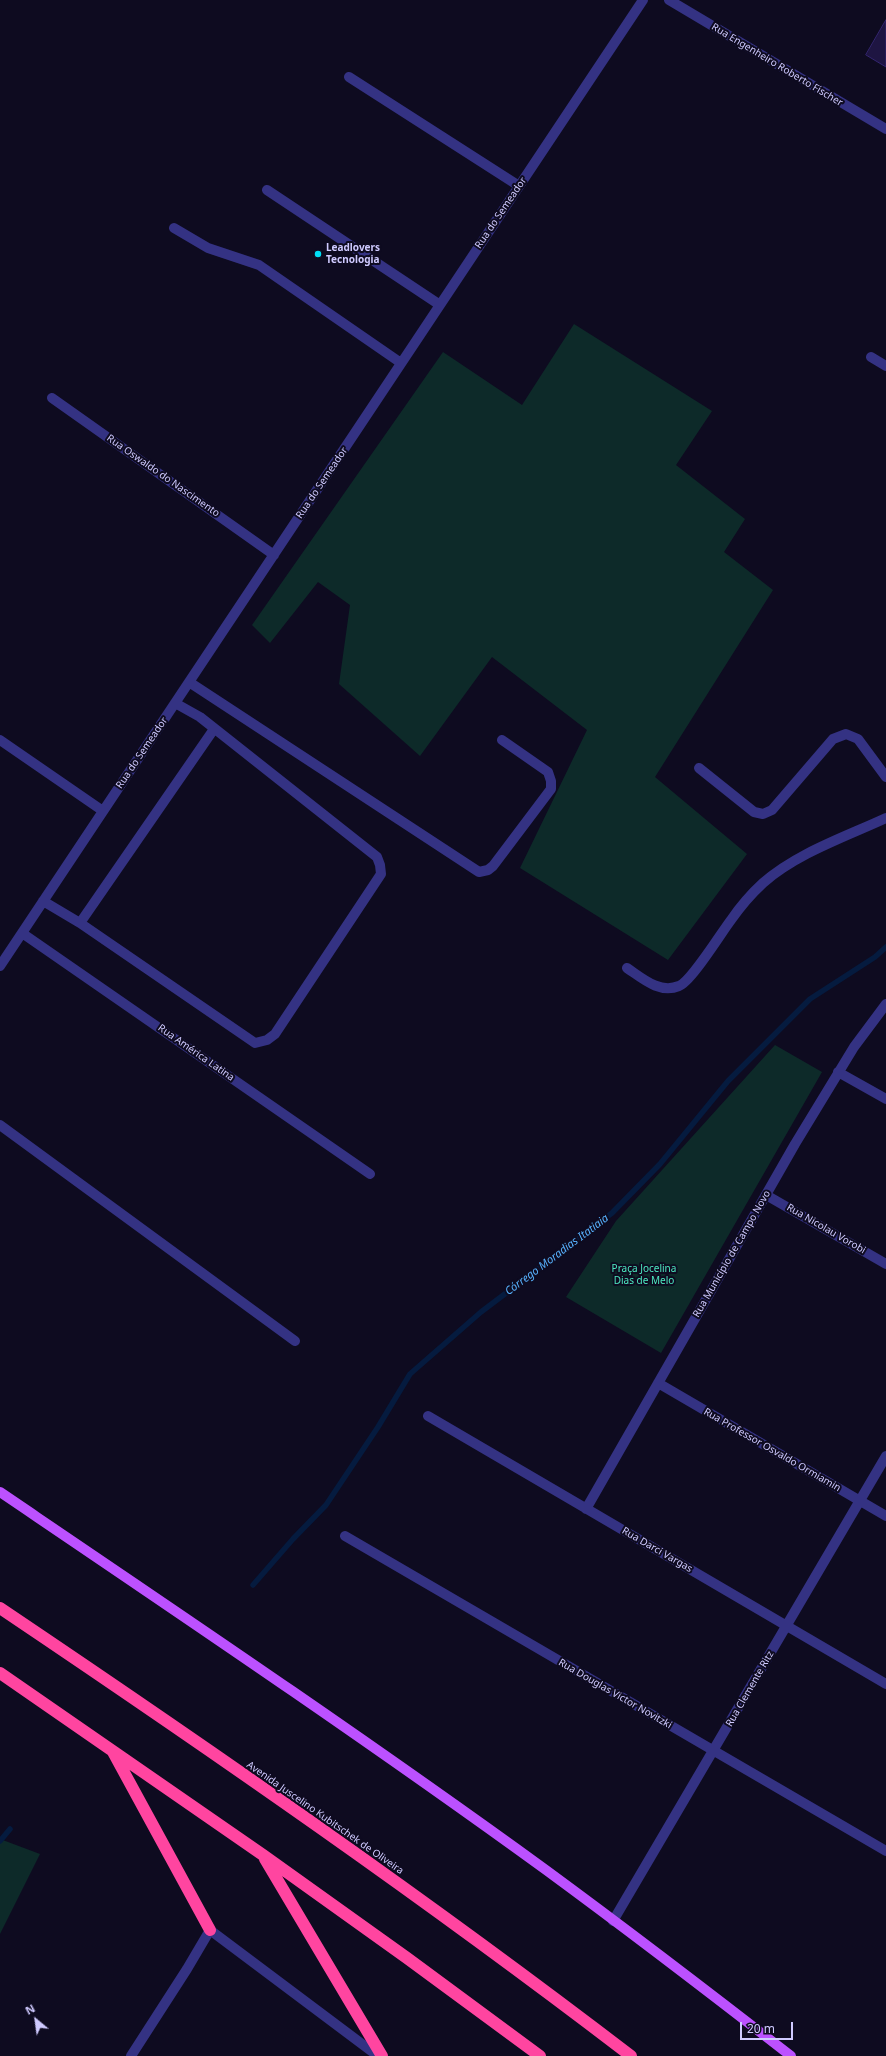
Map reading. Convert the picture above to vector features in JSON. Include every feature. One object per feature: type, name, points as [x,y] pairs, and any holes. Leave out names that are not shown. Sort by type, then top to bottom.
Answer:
[{"type":"highway","name":"Avenida Juscelino Kubitschek de Oliveira","points":[[0,1608],[123,1691],[344,1846],[490,1951],[631,2056]]},
{"type":"highway","points":[[1,1674],[112,1749],[262,1855],[407,1958],[540,2056]]},
{"type":"highway","points":[[112,1749],[210,1930]]},
{"type":"highway","points":[[262,1855],[380,2056]]},
{"type":"main road","points":[[0,1492],[344,1727],[547,1871],[791,2056]]},
{"type":"street","name":"Rua do Semeador","points":[[0,966],[643,0]]},
{"type":"street","name":"Rua Engenheiro Roberto Fischer","points":[[669,0],[886,129]]},
{"type":"street","points":[[349,77],[519,186]]},
{"type":"street","points":[[267,190],[440,305]]},
{"type":"street","points":[[174,228],[208,248],[259,266],[401,363]]},
{"type":"street","points":[[871,357],[886,366]]},
{"type":"street","name":"Rua Oswaldo do Nascimento","points":[[52,398],[274,555]]},
{"type":"street","points":[[189,682],[480,872],[488,870],[493,866],[551,789],[551,781],[548,772],[502,740]]},
{"type":"street","points":[[43,901],[80,923],[255,1044],[267,1040],[275,1034],[381,874],[380,865],[377,857],[200,717],[175,703]]},
{"type":"street","points":[[80,923],[214,729]]},
{"type":"street","points":[[699,768],[754,812],[763,814],[772,810],[833,739],[846,734],[858,739],[886,777]]},
{"type":"street","points":[[0,740],[103,811]]},
{"type":"street","points":[[627,968],[648,983],[658,987],[667,989],[684,984],[731,919],[763,883],[783,868],[886,818]]},
{"type":"street","name":"Rua América Latina","points":[[22,933],[370,1174]]},
{"type":"street","name":"Rua Município de Campo Novo","points":[[586,1509],[838,1072],[854,1047],[886,1004]]},
{"type":"street","points":[[838,1072],[886,1099]]},
{"type":"street","points":[[0,1125],[295,1341]]},
{"type":"street","name":"Rua Nicolau Vorobi","points":[[766,1195],[886,1264]]},
{"type":"street","name":"Rua Professor Osvaldo Ormiamin","points":[[658,1383],[886,1516]]},
{"type":"street","name":"Rua Darci Vargas","points":[[428,1416],[886,1684]]},
{"type":"street","name":"Rua Clemente Ritz","points":[[613,1921],[886,1456]]},
{"type":"street","name":"Rua Douglas Victor Novitzki","points":[[345,1536],[886,1851]]},
{"type":"street","points":[[131,2056],[187,1969],[210,1930],[380,2056]]},
{"type":"green space","points":[[574,324],[712,411],[676,465],[745,519],[724,552],[773,590],[655,777],[747,854],[668,960],[520,868],[587,730],[492,657],[420,756],[339,684],[350,605],[318,582],[270,643],[252,625],[443,352],[522,405]]},
{"type":"green space","name":"Praça Jocelina Dias de Melo","points":[[775,1045],[822,1072],[661,1353],[566,1297],[616,1221]]},
{"type":"green space","points":[[0,1839],[40,1854],[0,1934]]},
{"type":"building","points":[[886,20],[886,67],[866,55]]},
{"type":"waterway","name":"Córrego Moradias Itatiaia","points":[[253,1585],[293,1539],[326,1505],[378,1427],[410,1374],[481,1312],[612,1213],[660,1164],[728,1081],[810,999],[875,957],[886,947]]},
{"type":"waterway","name":"Córrego Moradias Itatiaia","points":[[0,1841],[10,1829]]},
{"type":"place","name":"Leadlovers Tecnologia","points":[[318,254]]}]
